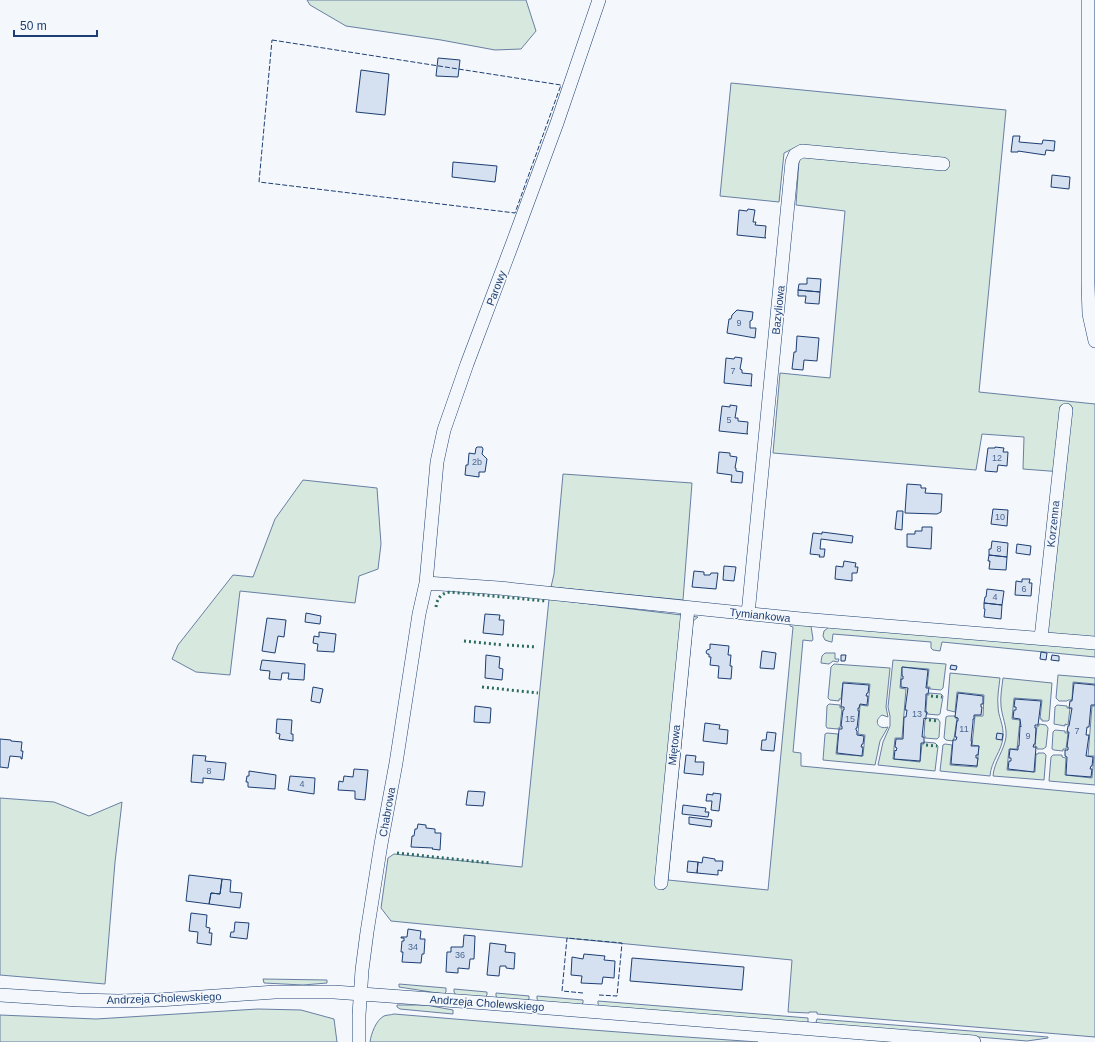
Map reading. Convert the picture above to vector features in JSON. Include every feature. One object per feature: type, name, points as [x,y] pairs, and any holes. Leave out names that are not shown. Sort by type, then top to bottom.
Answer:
[{"type":"street","name":"Parowy","points":[[426,583],[437,462],[444,430],[467,364],[552,138],[599,0]]},
{"type":"street","points":[[1088,0],[1088,284],[1089,314],[1094,335]]},
{"type":"street","name":"Bazyliowa","points":[[748,614],[792,162],[795,155],[802,152],[943,164]]},
{"type":"street","name":"Korzenna","points":[[1041,638],[1066,410]]},
{"type":"street","name":"Tymiankowa","points":[[426,583],[499,588],[748,614],[1095,643]]},
{"type":"street","name":"Chabrowa","points":[[359,1042],[360,994],[367,932],[396,763],[419,614],[426,583]]},
{"type":"street","name":"Miętowa","points":[[661,883],[688,608]]},
{"type":"street","name":"Andrzeja Cholewskiego","points":[[0,995],[118,1001],[158,1000],[275,992],[334,992],[974,1042]]},
{"type":"shaded area","points":[[307,0],[526,0],[536,31],[521,49],[495,50],[441,40],[346,26],[310,5]]},
{"type":"shaded area","points":[[731,83],[1006,110],[979,392],[1095,404],[1095,638],[1045,633],[1062,472],[1023,469],[1024,437],[982,434],[976,470],[773,453],[780,373],[830,378],[845,211],[796,205],[799,160],[798,146],[784,153],[779,202],[720,196]]},
{"type":"shaded area","points":[[563,474],[692,483],[683,600],[551,587],[554,574]]},
{"type":"shaded area","points":[[303,480],[377,488],[381,544],[378,569],[359,576],[355,603],[240,591],[230,675],[196,672],[172,659],[178,645],[233,575],[253,577],[275,519]]},
{"type":"shaded area","points":[[549,599],[698,617],[693,621],[668,880],[768,890],[793,627],[790,626],[790,623],[811,626],[813,639],[812,641],[803,640],[793,752],[801,753],[801,766],[1095,794],[1095,1037],[817,1014],[817,1012],[788,1012],[792,960],[391,921],[381,908],[388,858],[394,854],[522,867]]},
{"type":"shaded area","points":[[829,627],[1095,647],[1095,657],[942,642],[940,651],[933,650],[931,648],[931,642],[833,634],[831,642],[825,640],[823,636],[824,631]]},
{"type":"shaded area","points":[[825,653],[835,653],[835,659],[839,659],[838,662],[833,661],[829,664],[821,663],[822,656]]},
{"type":"shaded area","points":[[893,660],[946,664],[943,688],[941,690],[930,689],[930,687],[927,687],[929,669],[902,667],[900,688],[906,689],[902,738],[895,738],[893,759],[920,762],[922,744],[924,744],[924,742],[935,743],[938,746],[935,771],[878,765],[883,742],[890,726],[888,707]]},
{"type":"shaded area","points":[[834,664],[890,668],[886,707],[888,717],[882,715],[879,717],[877,722],[879,726],[885,728],[888,727],[880,741],[875,765],[823,760],[825,734],[827,733],[838,734],[836,754],[863,756],[865,735],[858,734],[860,705],[868,706],[870,684],[843,682],[841,699],[839,699],[839,701],[830,700],[828,698],[831,667]]},
{"type":"shaded area","points":[[950,673],[1000,678],[998,703],[1003,728],[1003,737],[1001,747],[992,766],[990,776],[940,771],[943,745],[945,744],[952,745],[950,765],[977,767],[979,746],[972,745],[975,716],[983,716],[984,695],[957,692],[955,712],[947,710]]},
{"type":"shaded area","points":[[1058,675],[1095,678],[1095,684],[1073,682],[1072,700],[1059,701],[1056,698]]},
{"type":"shaded area","points":[[1003,678],[1052,683],[1048,721],[1042,721],[1042,719],[1040,719],[1042,700],[1014,698],[1012,719],[1020,720],[1017,749],[1009,749],[1007,770],[1035,772],[1036,754],[1044,753],[1046,755],[1044,780],[993,776],[995,766],[1006,737],[1001,703]]},
{"type":"shaded area","points":[[929,693],[941,694],[943,696],[940,714],[938,715],[927,714],[927,695],[929,695]]},
{"type":"shaded area","points":[[829,704],[840,705],[840,708],[842,708],[840,728],[838,729],[827,728],[826,726],[827,706]]},
{"type":"shaded area","points":[[1057,705],[1067,706],[1067,708],[1070,708],[1068,725],[1065,724],[1065,726],[1054,724],[1055,707]]},
{"type":"shaded area","points":[[1092,706],[1095,706],[1095,785],[1049,781],[1051,757],[1053,755],[1062,755],[1062,757],[1066,758],[1065,775],[1092,778],[1094,756],[1088,756]]},
{"type":"shaded area","points":[[955,716],[955,718],[957,718],[953,741],[946,740],[944,738],[946,717]]},
{"type":"shaded area","points":[[927,718],[938,719],[940,722],[939,737],[937,739],[925,738],[924,736],[925,720]]},
{"type":"shaded area","points":[[1039,724],[1046,725],[1048,728],[1046,747],[1043,749],[1037,749],[1035,746],[1037,726],[1039,726]]},
{"type":"shaded area","points":[[1055,730],[1065,731],[1065,733],[1068,733],[1066,749],[1063,749],[1063,751],[1052,749],[1053,732]]},
{"type":"shaded area","points":[[0,798],[54,802],[89,816],[122,802],[115,862],[105,984],[0,975]]},
{"type":"shaded area","points":[[263,979],[327,980],[327,983],[303,985],[264,983]]},
{"type":"shaded area","points":[[399,984],[446,988],[446,992],[444,994],[399,987]]},
{"type":"shaded area","points":[[454,989],[487,992],[487,995],[485,997],[456,995]]},
{"type":"shaded area","points":[[496,993],[529,996],[529,999],[527,1001],[498,999]]},
{"type":"shaded area","points":[[537,996],[583,1000],[583,1003],[581,1005],[539,1002]]},
{"type":"shaded area","points":[[598,1001],[808,1018],[808,1022],[600,1007]]},
{"type":"shaded area","points":[[397,1005],[426,1005],[453,1010],[453,1014],[400,1009]]},
{"type":"shaded area","points":[[258,1009],[301,1010],[334,1019],[337,1042],[0,1042],[0,1015],[96,1019]]},
{"type":"shaded area","points":[[394,1014],[758,1042],[370,1042],[376,1024],[381,1018]]},
{"type":"shaded area","points":[[817,1019],[1048,1038],[1027,1041],[818,1024],[816,1022]]},
{"type":"building","points":[[438,58],[460,60],[458,77],[436,76]]},
{"type":"building","points":[[361,70],[389,74],[385,115],[356,112]]},
{"type":"building","points":[[1013,136],[1020,136],[1019,142],[1042,144],[1043,140],[1055,141],[1054,151],[1046,150],[1045,155],[1018,151],[1011,152]]},
{"type":"building","points":[[453,162],[497,166],[495,182],[452,177]]},
{"type":"building","points":[[1052,175],[1070,177],[1069,189],[1051,187]]},
{"type":"building","points":[[748,209],[755,210],[753,222],[756,222],[755,225],[766,226],[766,238],[737,235],[739,210],[747,211]]},
{"type":"building","points":[[807,278],[821,279],[820,292],[798,290],[799,284],[807,284]]},
{"type":"building","points":[[798,290],[820,292],[819,304],[805,303],[806,296],[798,296]]},
{"type":"building","points":[[737,310],[753,312],[752,320],[750,321],[750,328],[756,328],[755,338],[727,333],[729,319],[731,319],[732,315]]},
{"type":"building","points":[[797,336],[819,338],[817,361],[804,360],[803,370],[792,369],[794,352],[796,352]]},
{"type":"building","points":[[735,357],[742,358],[740,369],[742,370],[742,373],[752,374],[752,386],[724,383],[726,358],[734,359]]},
{"type":"building","points":[[730,405],[737,406],[735,418],[738,418],[738,421],[748,422],[748,434],[719,431],[722,406],[730,407]]},
{"type":"building","points":[[477,447],[482,447],[482,454],[487,459],[485,472],[479,472],[479,477],[465,475],[469,453],[475,454]]},
{"type":"building","points":[[988,448],[1004,448],[1003,452],[1008,452],[1007,466],[998,465],[997,472],[985,471]]},
{"type":"building","points":[[719,452],[730,453],[730,456],[737,457],[735,468],[736,471],[743,472],[742,483],[731,482],[732,475],[717,473]]},
{"type":"building","points":[[907,484],[921,485],[921,488],[926,488],[925,493],[942,494],[941,512],[937,514],[905,513]]},
{"type":"building","points":[[993,509],[1008,510],[1007,526],[991,524]]},
{"type":"building","points":[[897,511],[903,511],[902,530],[895,529]]},
{"type":"building","points":[[922,527],[932,527],[931,549],[907,547],[907,534],[915,534],[915,531],[922,531]]},
{"type":"building","points":[[822,532],[853,536],[852,543],[821,539],[820,549],[825,549],[824,557],[810,554],[813,533],[822,534]]},
{"type":"building","points":[[992,541],[1008,543],[1007,557],[989,555],[989,549],[991,549]]},
{"type":"building","points":[[1017,544],[1031,546],[1030,555],[1016,553]]},
{"type":"building","points":[[989,555],[1007,557],[1006,570],[989,569]]},
{"type":"building","points":[[844,561],[856,563],[855,567],[858,567],[857,573],[852,573],[852,581],[835,579],[836,566],[843,567]]},
{"type":"building","points":[[724,566],[736,567],[734,581],[723,580]]},
{"type":"building","points":[[694,571],[704,572],[704,575],[718,573],[716,589],[692,587]]},
{"type":"building","points":[[1022,579],[1030,579],[1029,583],[1032,583],[1031,596],[1015,595],[1016,581],[1022,582]]},
{"type":"building","points":[[987,589],[1004,591],[1002,605],[984,603]]},
{"type":"building","points":[[984,603],[1002,605],[1001,619],[984,617]]},
{"type":"building","points":[[306,613],[321,616],[320,624],[305,622]]},
{"type":"building","points":[[485,614],[500,615],[499,620],[504,620],[503,635],[483,633]]},
{"type":"building","points":[[267,618],[286,620],[284,637],[278,636],[275,653],[262,651]]},
{"type":"building","points":[[319,632],[336,634],[334,652],[317,651],[318,644],[313,643],[314,636],[319,637]]},
{"type":"building","points":[[710,644],[729,646],[728,655],[731,655],[730,666],[732,666],[731,679],[718,678],[719,666],[710,665],[711,657],[709,657],[709,654],[706,652],[710,649]]},
{"type":"building","points":[[762,651],[776,653],[774,669],[760,668]]},
{"type":"building","points":[[1041,652],[1047,653],[1046,660],[1040,659]]},
{"type":"building","points":[[486,655],[500,657],[499,668],[503,669],[502,680],[485,678]]},
{"type":"building","points":[[841,655],[846,655],[845,661],[841,661]]},
{"type":"building","points":[[1052,655],[1059,656],[1059,661],[1051,660]]},
{"type":"building","points":[[262,660],[305,664],[304,680],[288,679],[289,673],[282,673],[281,680],[269,679],[270,671],[260,670]]},
{"type":"building","points":[[951,665],[957,666],[956,670],[950,669]]},
{"type":"building","points":[[902,667],[928,670],[926,688],[929,688],[928,694],[926,694],[925,712],[927,712],[926,719],[924,718],[922,737],[924,737],[924,743],[921,743],[920,761],[894,759],[895,750],[896,751],[897,748],[895,747],[896,739],[903,739],[904,717],[906,717],[907,710],[905,710],[908,688],[901,687],[901,679],[903,679]]},
{"type":"building","points":[[843,683],[869,685],[866,696],[868,696],[867,705],[860,704],[858,708],[859,711],[856,728],[857,735],[864,736],[861,747],[863,747],[862,756],[837,753],[839,729],[842,729],[841,726],[844,710],[844,707],[841,707]]},
{"type":"building","points":[[1074,683],[1095,685],[1095,705],[1091,705],[1089,727],[1087,727],[1086,735],[1089,735],[1086,756],[1093,757],[1092,766],[1090,769],[1092,769],[1091,777],[1066,775],[1067,757],[1065,756],[1065,750],[1068,750],[1069,732],[1067,732],[1072,708],[1069,708],[1070,701],[1072,701]]},
{"type":"building","points":[[313,687],[323,689],[320,703],[311,701]]},
{"type":"building","points":[[958,693],[983,696],[981,715],[974,715],[971,741],[971,746],[979,746],[978,755],[976,755],[976,758],[978,758],[977,766],[951,764],[953,740],[956,740],[957,737],[955,737],[958,718],[955,717]]},
{"type":"building","points":[[1015,699],[1041,701],[1038,725],[1035,725],[1035,744],[1033,747],[1036,747],[1034,772],[1008,769],[1009,761],[1011,761],[1011,758],[1009,758],[1010,749],[1018,750],[1020,726],[1021,727],[1020,719],[1013,718],[1014,710],[1016,710],[1016,707],[1014,707]]},
{"type":"building","points":[[475,706],[491,708],[490,723],[474,722]]},
{"type":"building","points":[[277,719],[292,720],[291,734],[293,734],[293,741],[279,739],[280,734],[276,733]]},
{"type":"building","points":[[705,723],[720,725],[719,729],[728,730],[727,744],[703,741]]},
{"type":"building","points":[[767,732],[776,733],[774,751],[761,750],[762,740],[766,740]]},
{"type":"building","points":[[997,733],[1003,734],[1002,740],[996,739]]},
{"type":"building","points":[[0,739],[22,742],[22,759],[21,757],[10,756],[8,768],[0,767]]},
{"type":"building","points":[[193,755],[206,756],[205,761],[226,763],[224,780],[203,778],[203,783],[191,782]]},
{"type":"building","points":[[686,755],[696,756],[695,762],[704,762],[703,775],[684,773]]},
{"type":"building","points":[[354,769],[368,770],[365,800],[355,799],[355,791],[338,790],[339,781],[343,782],[344,776],[353,777]]},
{"type":"building","points":[[249,771],[276,775],[275,789],[248,787],[248,782],[246,782],[247,776],[249,776]]},
{"type":"building","points":[[290,776],[315,778],[314,794],[288,790]]},
{"type":"building","points":[[468,791],[485,792],[483,806],[466,805]]},
{"type":"building","points":[[713,793],[721,794],[719,811],[711,810],[712,801],[706,801],[707,794],[713,795]]},
{"type":"building","points":[[683,805],[706,808],[705,812],[709,812],[708,817],[682,814]]},
{"type":"building","points":[[689,817],[712,820],[711,827],[689,824]]},
{"type":"building","points":[[418,824],[426,825],[426,828],[435,829],[435,833],[441,833],[440,850],[432,849],[433,848],[411,847],[412,836],[414,836],[415,829],[417,829]]},
{"type":"building","points":[[703,857],[715,859],[715,861],[723,861],[722,871],[718,870],[718,875],[697,873],[698,862],[702,863]]},
{"type":"building","points":[[688,861],[698,862],[697,873],[687,872]]},
{"type":"building","points":[[189,875],[222,879],[220,894],[211,893],[209,904],[186,901]]},
{"type":"building","points":[[222,879],[231,880],[230,892],[242,893],[240,908],[209,904],[211,893],[220,894]]},
{"type":"building","points":[[191,913],[207,915],[206,927],[210,928],[209,933],[212,933],[211,945],[197,943],[198,932],[189,931]]},
{"type":"building","points":[[235,922],[249,923],[247,939],[230,937],[231,932],[234,932]]},
{"type":"building","points":[[408,929],[421,931],[420,939],[425,939],[424,954],[422,954],[421,963],[402,962],[403,952],[401,952],[402,941],[404,941],[404,938],[401,937],[407,937]]},
{"type":"building","points":[[464,935],[475,936],[474,959],[470,959],[469,969],[458,968],[458,973],[446,972],[447,952],[451,952],[451,947],[463,947]]},
{"type":"building","points":[[490,943],[506,945],[505,952],[515,953],[514,969],[506,968],[506,966],[500,966],[499,976],[487,975]]},
{"type":"building","points":[[584,954],[605,956],[604,960],[615,961],[614,978],[603,977],[602,984],[581,983],[582,976],[571,975],[572,957],[583,959]]},
{"type":"building","points":[[632,958],[744,967],[742,990],[630,981]]},
{"type":"hedge","points":[[436,607],[437,601],[440,597],[450,592],[546,601]]},
{"type":"hedge","points":[[464,641],[503,645]]},
{"type":"hedge","points":[[507,645],[537,647]]},
{"type":"hedge","points":[[482,687],[538,693]]},
{"type":"hedge","points":[[931,696],[942,697]]},
{"type":"hedge","points":[[929,720],[939,721]]},
{"type":"hedge","points":[[926,745],[937,746]]},
{"type":"hedge","points":[[397,853],[491,863]]},
{"type":"fence","points":[[272,40],[561,85],[515,213],[259,182],[272,40]]},
{"type":"fence","points":[[583,993],[562,991],[567,938],[622,943],[617,996],[599,995]]}]
